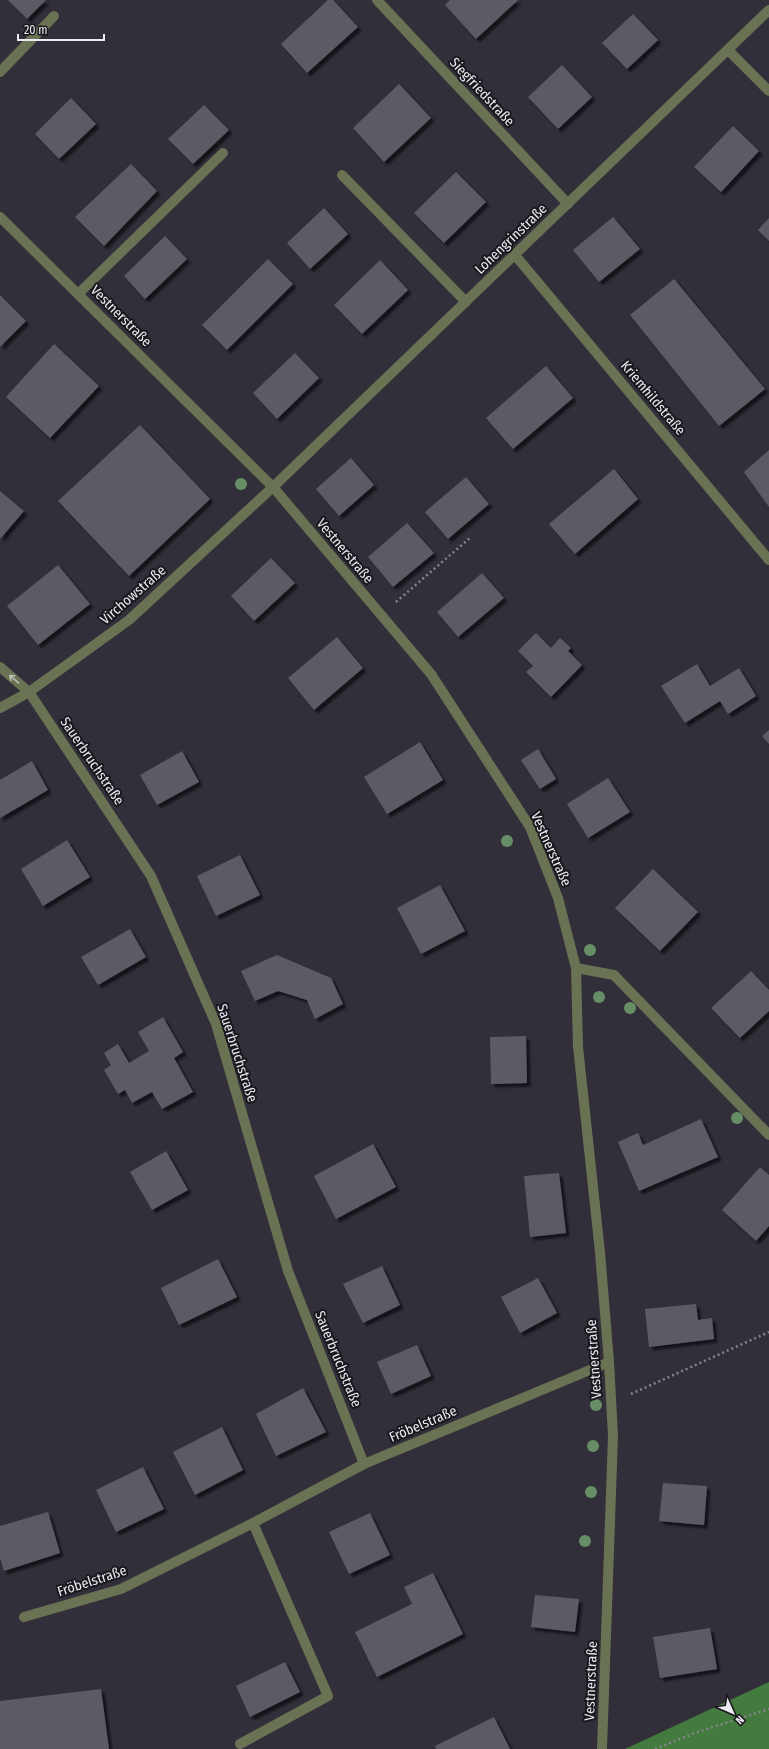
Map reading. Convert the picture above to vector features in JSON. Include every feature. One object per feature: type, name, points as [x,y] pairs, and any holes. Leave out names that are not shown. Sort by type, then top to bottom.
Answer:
[{"type":"street","name":"Siegfriedstraße","points":[[377,0],[568,204]]},
{"type":"street","name":"Lohengrinstraße","points":[[273,488],[769,10]]},
{"type":"street","points":[[0,72],[54,16]]},
{"type":"street","points":[[728,50],[769,91]]},
{"type":"street","points":[[78,294],[223,153]]},
{"type":"street","points":[[342,175],[466,302]]},
{"type":"street","name":"Vestnerstraße","points":[[0,216],[273,488],[431,674],[530,827],[558,898],[576,968],[578,1047],[610,1362],[613,1436],[602,1749]]},
{"type":"street","name":"Kriemhildstraße","points":[[514,255],[769,560]]},
{"type":"street","name":"Virchowstraße","points":[[0,708],[29,692],[129,620],[273,488]]},
{"type":"street","name":"Sauerbruchstraße","points":[[0,667],[29,692],[151,876],[216,1024],[288,1271],[364,1464]]},
{"type":"street","points":[[576,968],[614,975],[769,1135]]},
{"type":"street","name":"Fröbelstraße","points":[[24,1617],[121,1589],[252,1523],[364,1464],[610,1362]]},
{"type":"street","points":[[240,1744],[328,1696],[252,1523]]},
{"type":"path","points":[[381,614],[471,537]]},
{"type":"path","points":[[611,1403],[769,1332]]},
{"type":"path","points":[[656,1749],[695,1733],[769,1709]]},
{"type":"green space","points":[[769,1682],[769,1749],[625,1749]]},
{"type":"building","points":[[8,0],[46,0],[27,19]]},
{"type":"building","points":[[328,0],[333,0],[358,27],[307,73],[281,44]]},
{"type":"building","points":[[450,0],[518,0],[476,39],[445,5]]},
{"type":"building","points":[[633,14],[658,40],[627,69],[602,43]]},
{"type":"building","points":[[562,65],[592,97],[558,129],[528,97]]},
{"type":"building","points":[[399,84],[431,118],[384,162],[353,128]]},
{"type":"building","points":[[71,98],[96,124],[59,159],[35,134]]},
{"type":"building","points":[[204,105],[229,130],[193,164],[168,139]]},
{"type":"building","points":[[733,126],[759,151],[721,192],[694,167]]},
{"type":"building","points":[[131,164],[157,191],[104,246],[75,217]]},
{"type":"building","points":[[456,172],[486,202],[444,243],[414,213]]},
{"type":"building","points":[[324,208],[348,234],[310,269],[287,243]]},
{"type":"building","points":[[613,217],[640,249],[599,282],[573,250]]},
{"type":"building","points":[[769,218],[769,241],[758,230]]},
{"type":"building","points":[[165,236],[187,259],[145,299],[124,276]]},
{"type":"building","points":[[268,259],[293,284],[227,350],[202,325]]},
{"type":"building","points":[[380,260],[408,290],[362,334],[334,305]]},
{"type":"building","points":[[674,279],[765,389],[719,426],[630,315]]},
{"type":"building","points":[[0,295],[26,321],[0,347]]},
{"type":"building","points":[[54,344],[99,386],[50,438],[6,397]]},
{"type":"building","points":[[295,353],[319,378],[277,419],[253,393]]},
{"type":"building","points":[[546,366],[573,398],[513,449],[486,418]]},
{"type":"building","points":[[140,425],[210,499],[129,576],[58,501]]},
{"type":"building","points":[[769,450],[769,507],[744,472]]},
{"type":"building","points":[[351,458],[374,485],[339,516],[316,489]]},
{"type":"building","points":[[614,469],[638,499],[575,554],[549,524]]},
{"type":"building","points":[[466,477],[489,504],[448,539],[425,512]]},
{"type":"building","points":[[0,491],[24,511],[0,539]]},
{"type":"building","points":[[407,523],[434,553],[393,587],[368,557]]},
{"type":"building","points":[[271,558],[295,583],[254,621],[231,596]]},
{"type":"building","points":[[58,565],[90,604],[38,645],[7,606]]},
{"type":"building","points":[[482,573],[504,598],[458,637],[437,612]]},
{"type":"building","points":[[536,633],[551,648],[560,638],[571,648],[568,651],[582,665],[551,697],[526,672],[533,666],[518,651]]},
{"type":"building","points":[[337,637],[363,668],[314,710],[288,678]]},
{"type":"building","points":[[697,664],[710,686],[739,668],[756,696],[728,714],[720,701],[685,723],[661,686]]},
{"type":"building","points":[[769,730],[769,744],[762,736]]},
{"type":"building","points":[[420,742],[443,780],[387,814],[364,777]]},
{"type":"building","points":[[538,749],[556,779],[540,789],[521,760]]},
{"type":"building","points":[[182,751],[199,782],[157,805],[140,775]]},
{"type":"building","points":[[32,761],[48,790],[0,818],[0,780]]},
{"type":"building","points":[[608,778],[630,812],[588,838],[567,804]]},
{"type":"building","points":[[67,840],[90,877],[43,906],[21,869]]},
{"type":"building","points":[[240,855],[260,895],[216,916],[197,876]]},
{"type":"building","points":[[653,869],[698,912],[660,951],[615,908]]},
{"type":"building","points":[[440,885],[465,931],[421,954],[397,908]]},
{"type":"building","points":[[130,929],[146,957],[98,985],[81,957]]},
{"type":"building","points":[[277,955],[331,978],[343,1004],[315,1019],[307,1000],[278,991],[255,1001],[241,971]]},
{"type":"building","points":[[751,971],[769,990],[769,1011],[740,1038],[711,1008]]},
{"type":"building","points":[[163,1017],[183,1052],[174,1058],[193,1092],[162,1109],[152,1092],[132,1103],[125,1090],[118,1094],[104,1070],[111,1065],[104,1053],[118,1044],[129,1063],[149,1051],[138,1032]]},
{"type":"building","points":[[526,1036],[527,1083],[491,1084],[490,1037]]},
{"type":"building","points":[[701,1119],[718,1157],[639,1191],[618,1142],[638,1133],[643,1145]]},
{"type":"building","points":[[373,1144],[396,1187],[336,1219],[314,1176]]},
{"type":"building","points":[[166,1151],[188,1190],[152,1210],[130,1172]]},
{"type":"building","points":[[760,1167],[769,1175],[769,1226],[756,1241],[722,1210]]},
{"type":"building","points":[[559,1173],[566,1233],[530,1237],[524,1176]]},
{"type":"building","points":[[218,1259],[237,1297],[179,1325],[161,1288]]},
{"type":"building","points":[[382,1266],[400,1305],[363,1323],[343,1284]]},
{"type":"building","points":[[538,1278],[557,1313],[520,1333],[501,1297]]},
{"type":"building","points":[[696,1304],[698,1320],[712,1318],[714,1339],[649,1347],[645,1309]]},
{"type":"building","points":[[417,1345],[431,1376],[391,1394],[377,1362]]},
{"type":"building","points":[[303,1388],[326,1432],[276,1456],[256,1414]]},
{"type":"building","points":[[222,1427],[243,1470],[195,1495],[173,1452]]},
{"type":"building","points":[[143,1467],[164,1509],[116,1532],[96,1490]]},
{"type":"building","points":[[663,1483],[707,1486],[704,1525],[659,1521]]},
{"type":"building","points":[[48,1512],[60,1553],[4,1571],[0,1558],[0,1526]]},
{"type":"building","points":[[370,1513],[390,1555],[349,1574],[329,1532]]},
{"type":"building","points":[[433,1573],[463,1634],[377,1677],[355,1632],[412,1604],[404,1587]]},
{"type":"building","points":[[535,1595],[579,1599],[575,1632],[531,1627]]},
{"type":"building","points":[[710,1628],[717,1669],[660,1678],[653,1637]]},
{"type":"building","points":[[285,1662],[300,1692],[250,1717],[236,1686]]},
{"type":"building","points":[[101,1689],[109,1749],[0,1749],[0,1701]]},
{"type":"building","points":[[494,1717],[510,1749],[436,1749],[435,1746]]}]
